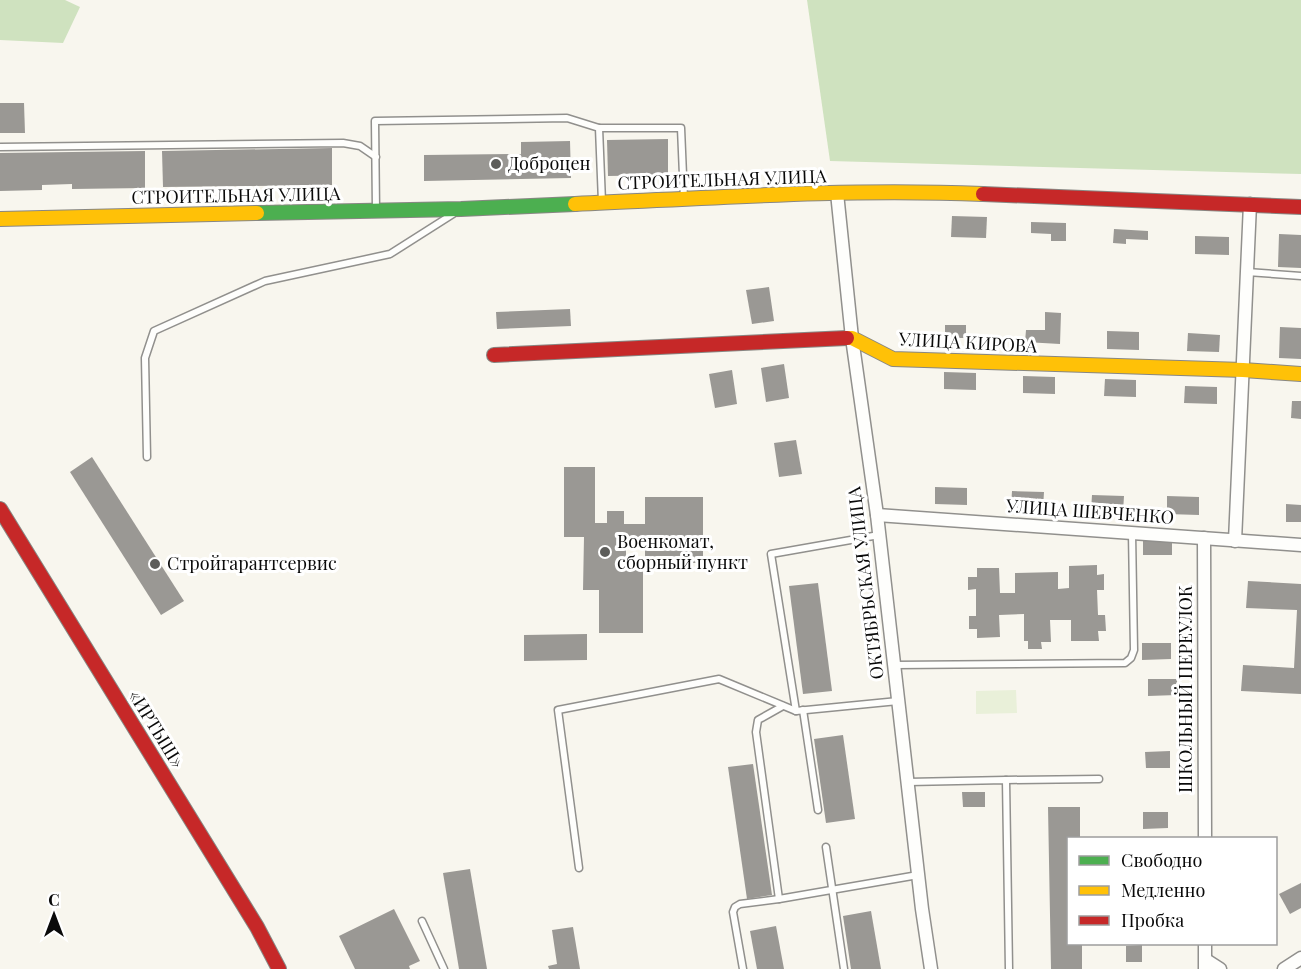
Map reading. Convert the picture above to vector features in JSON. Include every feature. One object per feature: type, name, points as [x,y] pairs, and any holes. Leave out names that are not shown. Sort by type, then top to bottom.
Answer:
[{"type":"main road","name":"СТРОИТЕЛЬНАЯ УЛИЦА","points":[[0,219],[461,209],[837,193],[952,193],[1301,207]]},
{"type":"main road","name":"УЛИЦА КИРОВА","points":[[494,355],[852,338],[893,359],[1243,370],[1301,375]]},
{"type":"main road","name":"«ИРТЫШ»","points":[[0,509],[257,927],[279,969]]},
{"type":"street","name":"ОКТЯБРЬСКАЯ УЛИЦА","points":[[837,193],[852,338],[877,515],[918,875],[931,969]]},
{"type":"street","points":[[1235,541],[1250,204]]},
{"type":"street","name":"УЛИЦА ШЕВЧЕНКО","points":[[877,515],[1301,545]]},
{"type":"street","name":"ШКОЛЬНЫЙ ПЕРЕУЛОК","points":[[1204,538],[1205,837]]},
{"type":"street","points":[[1205,945],[1205,964],[1220,969]]},
{"type":"street","points":[[1284,969],[1301,958]]},
{"type":"lane","points":[[376,211],[375,121],[567,118],[599,128],[681,128],[684,199]]},
{"type":"lane","points":[[599,128],[602,202]]},
{"type":"lane","points":[[0,147],[343,143],[360,146],[376,157]]},
{"type":"lane","points":[[147,457],[145,358],[154,331],[265,280],[390,254],[461,209]]},
{"type":"lane","points":[[1247,272],[1301,276]]},
{"type":"lane","points":[[894,665],[1125,663],[1131,658],[1134,650],[1132,533]]},
{"type":"lane","points":[[818,810],[771,554],[879,535]]},
{"type":"lane","points":[[579,868],[558,710],[719,679],[799,711],[898,701]]},
{"type":"lane","points":[[779,899],[756,732],[758,720],[783,706]]},
{"type":"lane","points":[[908,782],[1099,779]]},
{"type":"lane","points":[[1006,780],[1009,969]]},
{"type":"lane","points":[[826,848],[844,969]]},
{"type":"lane","points":[[743,969],[733,912],[740,904],[918,875]]},
{"type":"lane","points":[[422,921],[444,969]]},
{"type":"green space","points":[[0,0],[65,0],[80,7],[63,43],[0,40]]},
{"type":"green space","points":[[807,0],[1301,0],[1301,174],[830,161]]},
{"type":"green space","points":[[1016,690],[1017,713],[976,714],[976,691]]},
{"type":"building","points":[[0,103],[24,103],[25,133],[0,133]]},
{"type":"building","points":[[668,139],[668,175],[608,176],[607,140]]},
{"type":"building","points":[[570,141],[571,178],[424,181],[424,155],[521,154],[521,142]]},
{"type":"building","points":[[332,148],[332,185],[163,187],[162,151]]},
{"type":"building","points":[[145,151],[145,188],[72,189],[72,184],[42,185],[42,190],[0,191],[0,153]]},
{"type":"building","points":[[952,216],[987,217],[986,238],[951,237]]},
{"type":"building","points":[[1031,222],[1066,223],[1066,241],[1051,241],[1051,234],[1031,233]]},
{"type":"building","points":[[1114,229],[1148,231],[1148,240],[1126,239],[1126,244],[1113,243]]},
{"type":"building","points":[[1279,234],[1301,235],[1301,268],[1278,267]]},
{"type":"building","points":[[1195,236],[1229,237],[1229,255],[1195,254]]},
{"type":"building","points":[[769,287],[774,321],[752,324],[746,290]]},
{"type":"building","points":[[570,309],[571,326],[497,329],[496,312]]},
{"type":"building","points":[[1045,312],[1061,313],[1060,344],[1025,342],[1026,330],[1045,330]]},
{"type":"building","points":[[945,325],[966,325],[966,338],[945,338]]},
{"type":"building","points":[[1280,327],[1301,328],[1301,359],[1279,358]]},
{"type":"building","points":[[1107,331],[1139,332],[1139,350],[1107,349]]},
{"type":"building","points":[[1188,333],[1220,335],[1219,352],[1187,351]]},
{"type":"building","points":[[784,364],[789,398],[766,402],[761,368]]},
{"type":"building","points":[[732,370],[737,404],[715,408],[709,374]]},
{"type":"building","points":[[944,372],[976,373],[976,390],[944,389]]},
{"type":"building","points":[[1023,376],[1055,377],[1055,394],[1023,393]]},
{"type":"building","points":[[1105,379],[1136,380],[1136,397],[1104,396]]},
{"type":"building","points":[[1185,386],[1217,387],[1217,404],[1184,403]]},
{"type":"building","points":[[1292,401],[1301,401],[1301,419],[1291,418]]},
{"type":"building","points":[[796,440],[802,474],[779,477],[774,443]]},
{"type":"building","points":[[92,457],[184,601],[161,615],[70,472]]},
{"type":"building","name":"Военкомат, сборный пункт","points":[[564,467],[595,467],[595,523],[607,523],[607,511],[624,511],[624,524],[645,524],[645,497],[703,497],[703,563],[645,563],[645,537],[626,537],[626,567],[643,567],[643,633],[599,633],[599,590],[583,590],[584,537],[564,537]]},
{"type":"building","points":[[935,487],[967,488],[967,505],[935,504]]},
{"type":"building","points":[[1012,491],[1044,492],[1043,509],[1011,508]]},
{"type":"building","points":[[1092,495],[1124,496],[1123,513],[1091,512]]},
{"type":"building","points":[[1167,496],[1199,497],[1199,515],[1167,514]]},
{"type":"building","points":[[1286,504],[1301,505],[1301,522],[1286,522]]},
{"type":"building","points":[[1172,538],[1172,555],[1143,555],[1143,539]]},
{"type":"building","points":[[1097,565],[1097,575],[1104,574],[1104,590],[1097,590],[1098,615],[1105,615],[1106,631],[1098,631],[1099,641],[1071,641],[1071,620],[1050,620],[1051,642],[1041,642],[1042,649],[1028,649],[1028,641],[1024,641],[1024,614],[999,615],[1000,637],[977,638],[977,629],[969,629],[969,616],[976,616],[976,589],[968,590],[968,577],[977,577],[977,568],[999,568],[1000,593],[1015,593],[1015,573],[1058,572],[1058,589],[1069,588],[1069,566]]},
{"type":"building","points":[[1248,581],[1301,584],[1301,694],[1241,691],[1243,665],[1294,668],[1297,610],[1246,608]]},
{"type":"building","points":[[818,583],[832,691],[803,694],[789,586]]},
{"type":"building","points":[[587,634],[587,660],[524,661],[524,635]]},
{"type":"building","points":[[1142,643],[1171,643],[1171,659],[1142,660]]},
{"type":"building","points":[[1148,679],[1177,679],[1177,695],[1148,696]]},
{"type":"building","points":[[843,735],[855,819],[826,823],[814,739]]},
{"type":"building","points":[[1170,751],[1170,768],[1146,768],[1145,752]]},
{"type":"building","points":[[753,764],[772,895],[747,899],[728,767]]},
{"type":"building","points":[[962,792],[985,792],[985,807],[963,807]]},
{"type":"building","points":[[1048,807],[1080,807],[1080,837],[1067,837],[1067,945],[1082,945],[1082,969],[1051,969]]},
{"type":"building","points":[[1143,812],[1168,812],[1168,828],[1143,829]]},
{"type":"building","points":[[470,869],[487,969],[459,969],[443,873]]},
{"type":"building","points":[[1301,883],[1301,908],[1290,914],[1279,894]]},
{"type":"building","points":[[394,909],[420,961],[409,966],[410,969],[355,969],[339,936]]},
{"type":"building","points":[[871,911],[881,969],[851,969],[843,916]]},
{"type":"building","points":[[776,926],[784,969],[757,969],[750,931]]},
{"type":"building","points":[[573,927],[580,969],[549,969],[548,966],[557,964],[552,930]]},
{"type":"building","points":[[1142,945],[1142,962],[1126,962],[1126,946]]},
{"type":"traffic: fast","points":[[257,213],[575,204]]},
{"type":"traffic: slow","points":[[575,204],[830,193],[983,194]]},
{"type":"traffic: slow","points":[[0,219],[257,213]]},
{"type":"traffic: slow","points":[[847,338],[852,338],[893,359],[1243,370],[1301,374]]},
{"type":"traffic: jam","points":[[983,194],[1301,207]]},
{"type":"traffic: jam","points":[[494,355],[847,338]]},
{"type":"traffic: jam","points":[[0,509],[257,927],[279,969]]},
{"type":"place","name":"Доброцен","points":[[496,164]]},
{"type":"place","name":"Военкомат, сборный пункт","points":[[605,552]]},
{"type":"place","name":"Стройгарантсервис","points":[[155,564]]}]
